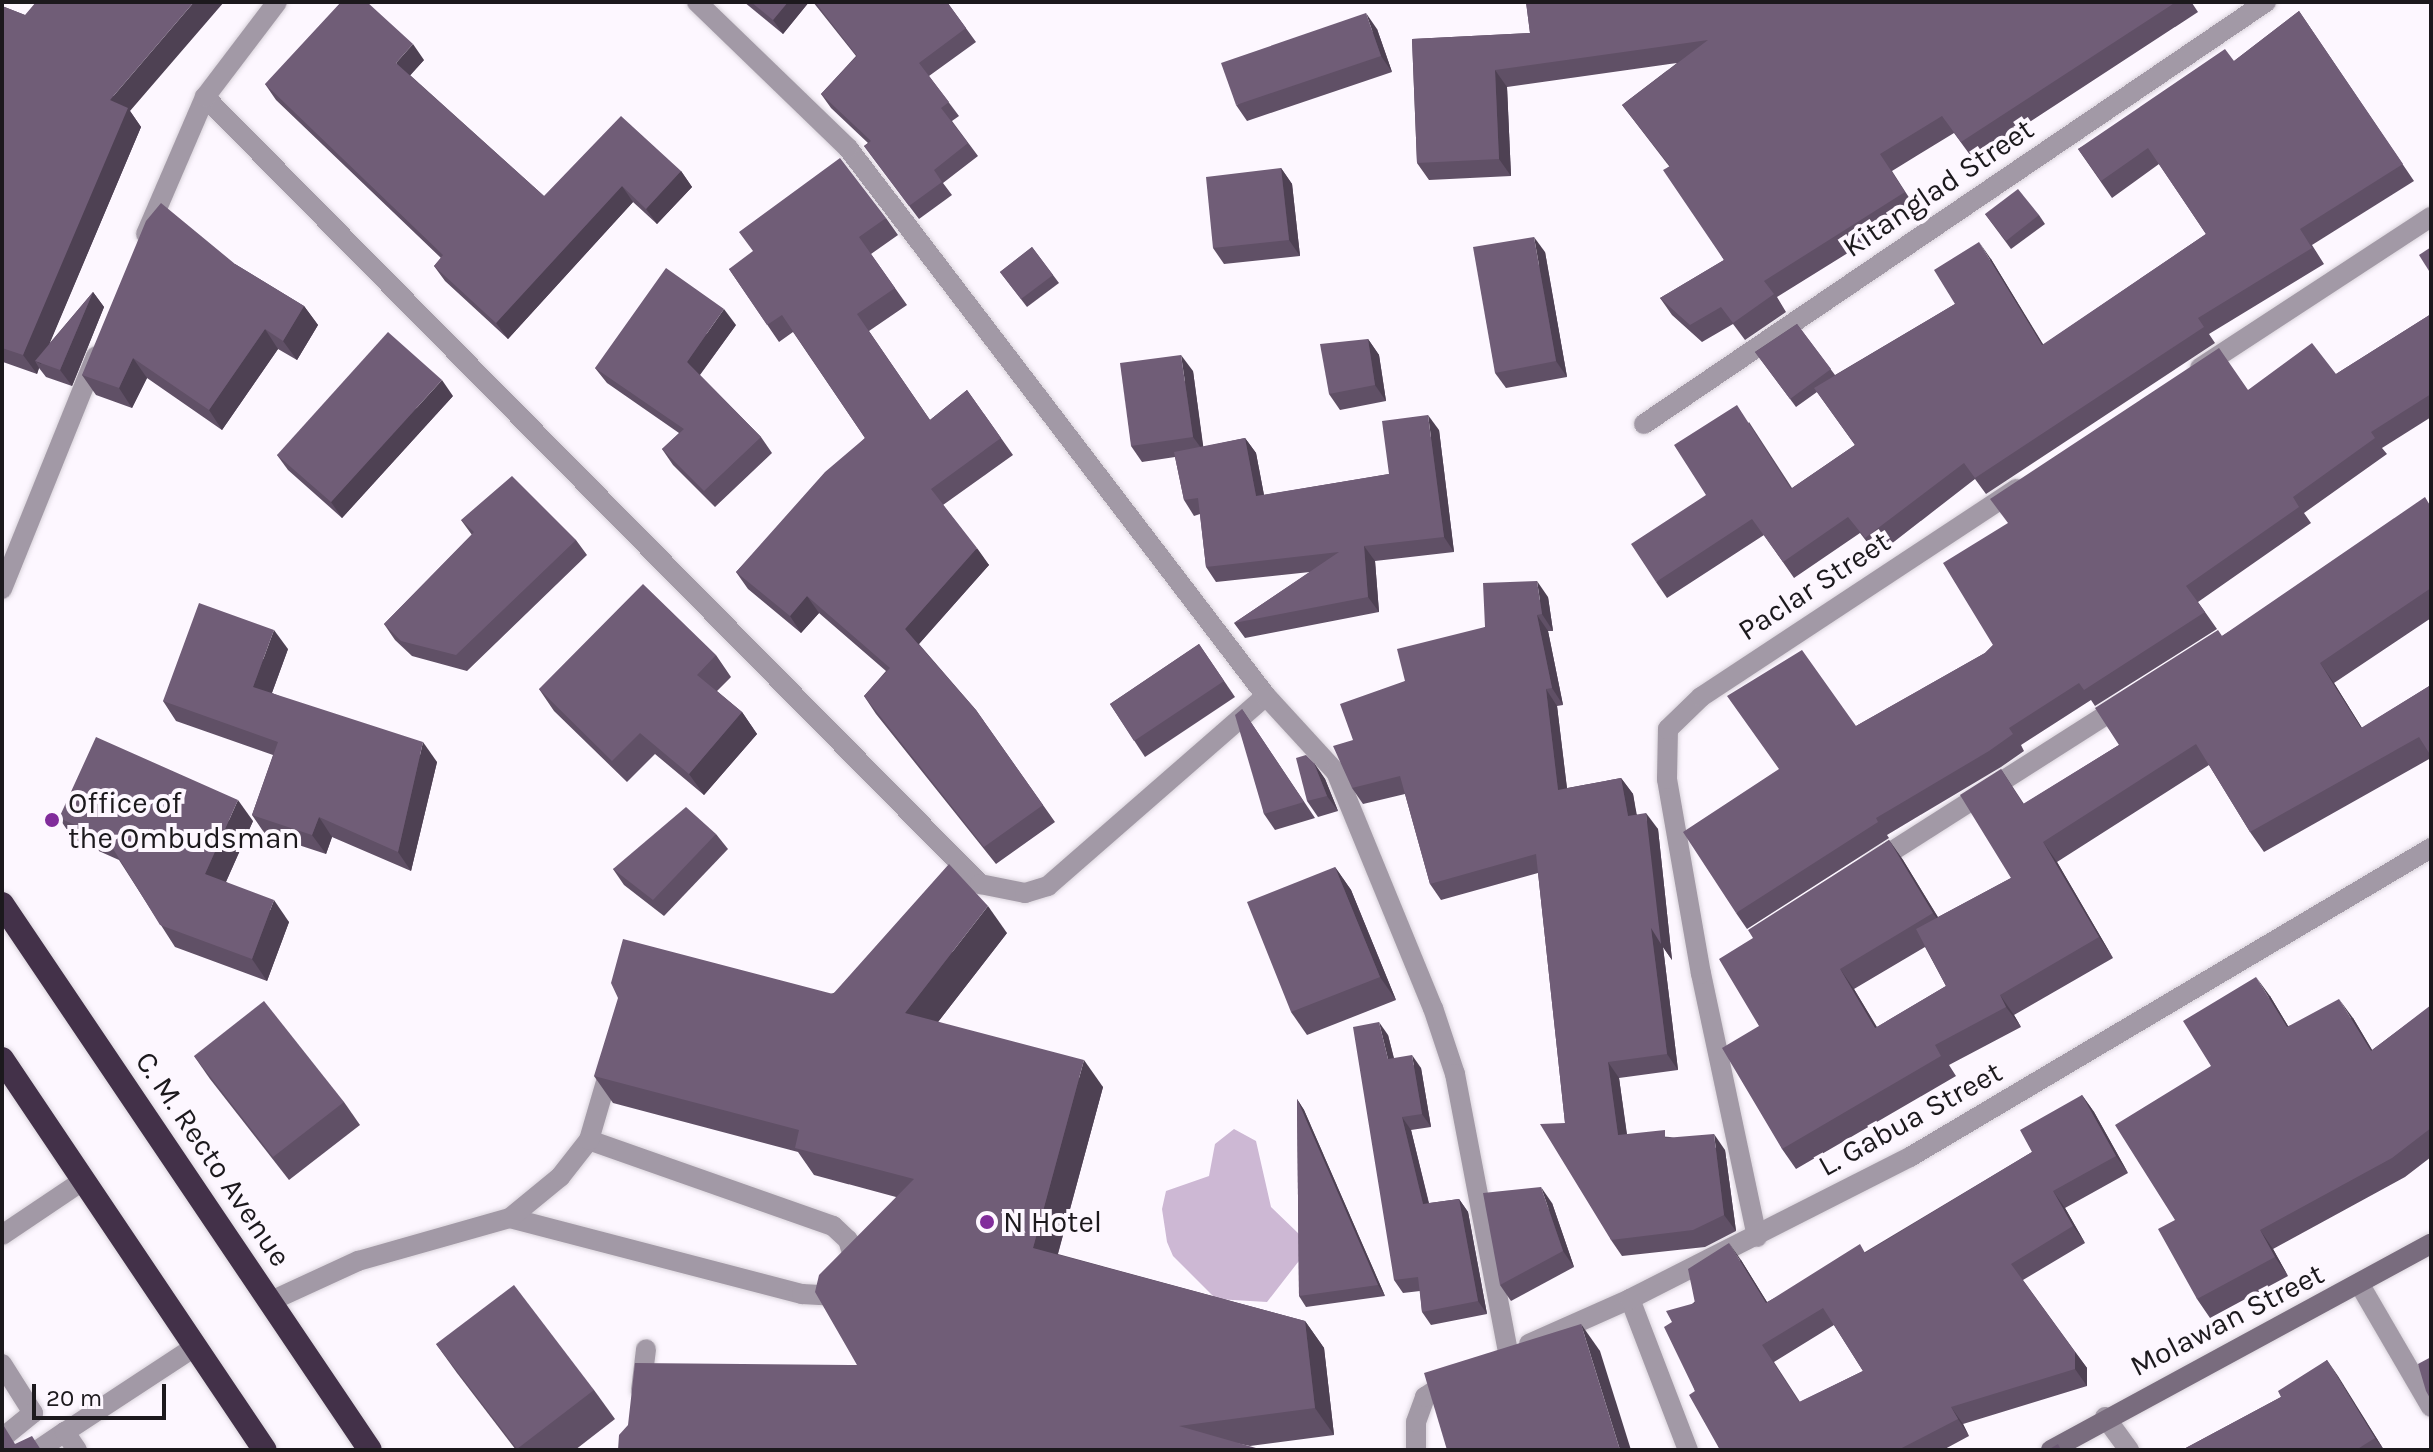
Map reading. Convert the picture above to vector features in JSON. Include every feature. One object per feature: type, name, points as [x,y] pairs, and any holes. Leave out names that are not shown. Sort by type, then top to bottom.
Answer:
[{"type":"highway","name":"C. M. Recto Avenue","points":[[2,904],[368,1449]]},
{"type":"highway","points":[[3,1061],[265,1450]]},
{"type":"street","points":[[138,254],[205,97],[277,2]]},
{"type":"street","points":[[697,2],[848,148],[1266,696],[1336,772],[1433,1008],[1469,1136],[1493,1360]]},
{"type":"street","name":"Kitanglad Street","points":[[1644,424],[2266,2]]},
{"type":"street","points":[[205,97],[980,884],[1025,893],[1048,886],[1266,696]]},
{"type":"street","points":[[2179,383],[2431,217]]},
{"type":"street","points":[[2,589],[102,342]]},
{"type":"street","name":"Paclar Street","points":[[1757,1237],[1701,974],[1667,779],[1668,729],[1701,697],[2033,479]]},
{"type":"street","points":[[1860,872],[2139,694]]},
{"type":"street","name":"L. Gabua Street","points":[[1416,1450],[1416,1422],[1425,1397],[1493,1360],[1630,1299],[1757,1237],[1910,1157],[2431,848]]},
{"type":"street","points":[[1701,974],[1727,957]]},
{"type":"street","points":[[271,1301],[358,1261],[510,1218],[560,1177],[589,1140],[615,1051]]},
{"type":"street","points":[[510,1218],[802,1294],[824,1295],[848,1271],[853,1256],[848,1240],[833,1226],[589,1140]]},
{"type":"street","points":[[2,1235],[84,1180]]},
{"type":"street","name":"Molawan Street","points":[[2051,1450],[2105,1417],[2360,1285],[2431,1244]]},
{"type":"street","points":[[2360,1285],[2431,1407]]},
{"type":"street","points":[[1630,1299],[1688,1450]]},
{"type":"street","points":[[38,1450],[196,1346]]},
{"type":"street","points":[[638,1416],[646,1349]]},
{"type":"street","points":[[2,1364],[33,1413],[2,1438]]},
{"type":"street","points":[[2105,1417],[2129,1450]]},
{"type":"street","points":[[65,1432],[77,1450]]},
{"type":"shaded area","points":[[1234,1129],[1256,1141],[1271,1207],[1299,1234],[1302,1257],[1267,1302],[1216,1299],[1173,1256],[1167,1242],[1162,1209],[1166,1191],[1209,1176],[1215,1144]]},
{"type":"building","points":[[36,2],[194,2],[110,100],[128,108],[23,355],[2,348],[2,6],[25,15]]},
{"type":"building","points":[[341,2],[367,2],[413,44],[396,63],[544,196],[621,116],[681,171],[646,209],[622,186],[496,323],[434,266],[443,255],[265,84]]},
{"type":"building","points":[[751,2],[788,2],[773,20]]},
{"type":"building","points":[[815,2],[947,2],[966,28],[919,63],[949,102],[941,108],[968,143],[934,170],[942,182],[909,206],[864,146],[871,141],[821,94],[857,56]]},
{"type":"building","points":[[1526,2],[2176,2],[1961,142],[1942,116],[1880,154],[1905,192],[1764,281],[1774,294],[1733,323],[1721,307],[1690,325],[1660,298],[1724,260],[1663,170],[1670,166],[1622,105],[1708,40],[1495,70],[1499,159],[1417,163],[1412,39],[1530,33]]},
{"type":"building","points":[[2299,11],[2403,164],[2300,229],[2312,248],[2198,318],[2204,327],[1975,478],[1964,463],[1865,538],[1848,517],[1783,562],[1752,519],[1656,582],[1631,544],[1706,495],[1674,445],[1737,405],[1791,489],[1855,445],[1814,388],[1955,304],[1934,270],[1979,242],[2042,345],[2206,234],[2148,148],[2101,181],[2078,149],[2225,49],[2234,61]]},
{"type":"building","points":[[1366,13],[1381,56],[1236,105],[1221,63]]},
{"type":"building","points":[[840,158],[886,218],[859,237],[895,288],[857,314],[930,420],[967,390],[1001,438],[931,489],[977,548],[905,629],[976,710],[1043,805],[984,847],[864,696],[890,668],[807,596],[790,616],[736,572],[825,472],[865,438],[782,315],[767,325],[729,269],[753,251],[739,232]]},
{"type":"building","points":[[1281,168],[1289,240],[1213,248],[1206,177]]},
{"type":"building","points":[[2018,189],[2039,215],[2006,241],[1985,214]]},
{"type":"building","points":[[161,203],[235,264],[304,306],[283,341],[265,329],[209,410],[133,358],[119,388],[82,375],[146,221]]},
{"type":"building","points":[[1534,237],[1556,361],[1495,373],[1473,247]]},
{"type":"building","points":[[1032,247],[1053,275],[1021,299],[1000,272]]},
{"type":"building","points":[[2431,247],[2431,274],[2419,255]]},
{"type":"building","points":[[666,268],[724,309],[687,362],[761,437],[704,491],[662,449],[684,429],[595,368]]},
{"type":"building","points":[[93,292],[60,370],[35,361]]},
{"type":"building","points":[[2431,314],[2431,394],[2371,432],[2375,438],[2293,497],[2299,507],[2186,586],[2205,612],[2084,690],[2079,683],[2009,728],[2013,734],[1989,751],[1876,818],[1878,822],[1736,913],[1683,832],[1779,769],[1727,696],[1802,650],[1856,726],[1985,653],[1993,645],[1943,563],[2008,523],[1990,499],[2219,348],[2248,390],[2312,343],[2336,374]]},
{"type":"building","points":[[1797,324],[1831,369],[1790,399],[1755,352]]},
{"type":"building","points":[[388,332],[442,380],[331,502],[277,455]]},
{"type":"building","points":[[1368,339],[1375,385],[1329,394],[1320,344]]},
{"type":"building","points":[[1181,355],[1193,437],[1131,446],[1120,363]]},
{"type":"building","points":[[1428,415],[1444,537],[1364,546],[1368,597],[1234,623],[1339,552],[1206,567],[1198,498],[1184,500],[1174,452],[1245,438],[1256,496],[1389,474],[1382,421]]},
{"type":"building","points":[[512,476],[576,540],[456,655],[401,641],[384,624],[474,532],[461,520]]},
{"type":"building","points":[[2425,497],[2431,507],[2431,588],[2320,663],[2361,728],[2431,685],[2431,756],[2419,737],[2250,832],[2196,744],[2043,842],[2099,937],[2000,995],[2006,1007],[1935,1045],[1941,1056],[1782,1149],[1722,1048],[1759,1026],[1719,959],[1753,938],[1748,930],[1889,840],[1933,913],[1840,969],[1875,1028],[1946,986],[1916,929],[2011,878],[1960,795],[2001,769],[2023,804],[2119,745],[2095,708],[2218,630],[2222,636]]},
{"type":"building","points":[[1537,581],[1542,614],[1537,615],[1552,688],[1546,689],[1558,790],[1621,778],[1628,816],[1646,813],[1661,944],[1651,928],[1667,1054],[1608,1062],[1618,1135],[1665,1130],[1665,1138],[1714,1134],[1724,1215],[1693,1230],[1611,1240],[1540,1124],[1565,1123],[1536,854],[1430,884],[1400,776],[1352,788],[1333,746],[1353,740],[1340,704],[1405,681],[1397,649],[1485,627],[1483,583]]},
{"type":"building","points":[[643,584],[716,655],[697,675],[742,712],[689,774],[640,733],[612,761],[539,689]]},
{"type":"building","points":[[199,603],[274,630],[253,687],[423,742],[398,852],[319,817],[312,835],[252,815],[278,742],[163,701]]},
{"type":"building","points":[[1199,644],[1224,681],[1134,741],[1110,704]]},
{"type":"building","points":[[1242,709],[1304,802],[1264,814],[1235,715]]},
{"type":"building","points":[[96,737],[238,800],[205,874],[274,900],[252,959],[160,925],[107,839],[59,818]]},
{"type":"building","points":[[1306,755],[1314,763],[1327,796],[1307,801],[1296,758]]},
{"type":"building","points":[[686,807],[716,834],[653,900],[613,869]]},
{"type":"building","name":"N Hotel","points":[[949,864],[988,906],[905,1013],[1084,1060],[1033,1248],[1305,1321],[1315,1408],[1179,1426],[1263,1450],[618,1450],[619,1435],[628,1425],[635,1363],[857,1365],[815,1292],[819,1275],[914,1179],[795,1148],[799,1130],[594,1076],[618,998],[611,983],[623,939],[833,994]]},
{"type":"building","points":[[1335,867],[1380,977],[1291,1012],[1247,902]]},
{"type":"building","points":[[2256,977],[2287,1027],[2339,999],[2371,1051],[2431,1005],[2431,1128],[2392,1158],[2260,1230],[2275,1257],[2197,1299],[2158,1229],[2175,1220],[2115,1125],[2211,1066],[2183,1021]]},
{"type":"building","points":[[264,1001],[344,1102],[273,1157],[194,1056]]},
{"type":"building","points":[[1379,1022],[1388,1059],[1412,1055],[1422,1114],[1402,1117],[1423,1204],[1459,1199],[1478,1301],[1422,1312],[1418,1277],[1394,1280],[1353,1027]]},
{"type":"building","points":[[2082,1095],[2116,1156],[2053,1191],[2073,1226],[2011,1264],[2075,1352],[2075,1369],[1951,1407],[1958,1419],[1898,1450],[1720,1450],[1689,1395],[1695,1391],[1664,1327],[1672,1322],[1666,1311],[1695,1303],[1688,1269],[1729,1243],[1766,1303],[1860,1244],[1865,1253],[2032,1152],[2020,1130]],"holes":[[[1823,1308],[1863,1371],[1799,1402],[1762,1345]]]},
{"type":"building","points":[[1297,1099],[1378,1285],[1299,1296]]},
{"type":"building","points":[[1541,1187],[1563,1251],[1500,1285],[1483,1193]]},
{"type":"building","points":[[514,1285],[594,1390],[517,1449],[436,1344]]},
{"type":"building","points":[[1581,1324],[1620,1450],[1447,1450],[1424,1373]]},
{"type":"building","points":[[2431,1357],[2431,1400],[2418,1364]]},
{"type":"building","points":[[2327,1360],[2375,1438],[2356,1450],[2182,1450],[2281,1397],[2278,1391]]},
{"type":"building","points":[[2,1423],[15,1444],[32,1436],[41,1450],[2,1450]]},
{"type":"place","name":"Office of the Ombudsman","points":[[52,820]]},
{"type":"place","name":"N Hotel","points":[[987,1222]]}]
